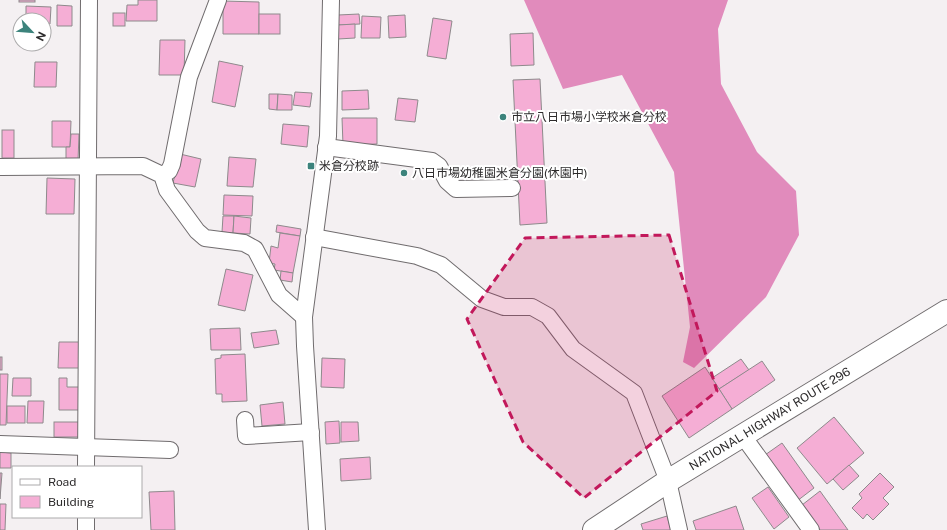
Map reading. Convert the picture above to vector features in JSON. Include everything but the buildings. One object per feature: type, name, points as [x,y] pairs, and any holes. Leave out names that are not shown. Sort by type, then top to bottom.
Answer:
[{"type":"highway","name":"NATIONAL HIGHWAY ROUTE 296","points":[[594,530],[668,481],[947,311]]},
{"type":"street","points":[[86,466],[89,0]]},
{"type":"street","points":[[162,175],[169,171],[172,164],[189,77],[218,0]]},
{"type":"street","points":[[317,530],[304,317],[328,136],[331,0]]},
{"type":"street","points":[[326,147],[432,161],[439,166],[447,181],[456,189],[512,188]]},
{"type":"street","points":[[0,167],[143,166],[162,175],[167,190],[197,231],[205,238],[244,243],[255,248],[279,295],[304,317]]},
{"type":"street","points":[[314,237],[417,256],[441,265],[482,299],[504,307],[532,307],[548,316],[573,349],[634,393],[668,481],[680,530]]},
{"type":"street","points":[[245,420],[246,436],[311,432]]},
{"type":"street","points":[[743,436],[811,530]]},
{"type":"street","points":[[0,444],[170,450]]},
{"type":"street","points":[[86,518],[86,530]]},
{"type":"highlighted area","points":[[669,235],[717,391],[584,498],[523,442],[467,319],[525,238]]},
{"type":"shaded area","points":[[524,0],[728,0],[718,29],[721,84],[757,152],[796,191],[799,235],[766,297],[694,368],[683,362],[690,327],[674,172],[622,75],[563,89]]},
{"type":"place","name":"市立八日市場小学校米倉分校","points":[[503,117]]},
{"type":"place","name":"米倉分校跡","points":[[311,166]]},
{"type":"place","name":"八日市場幼稚園米倉分園(休園中)","points":[[404,173]]}]
